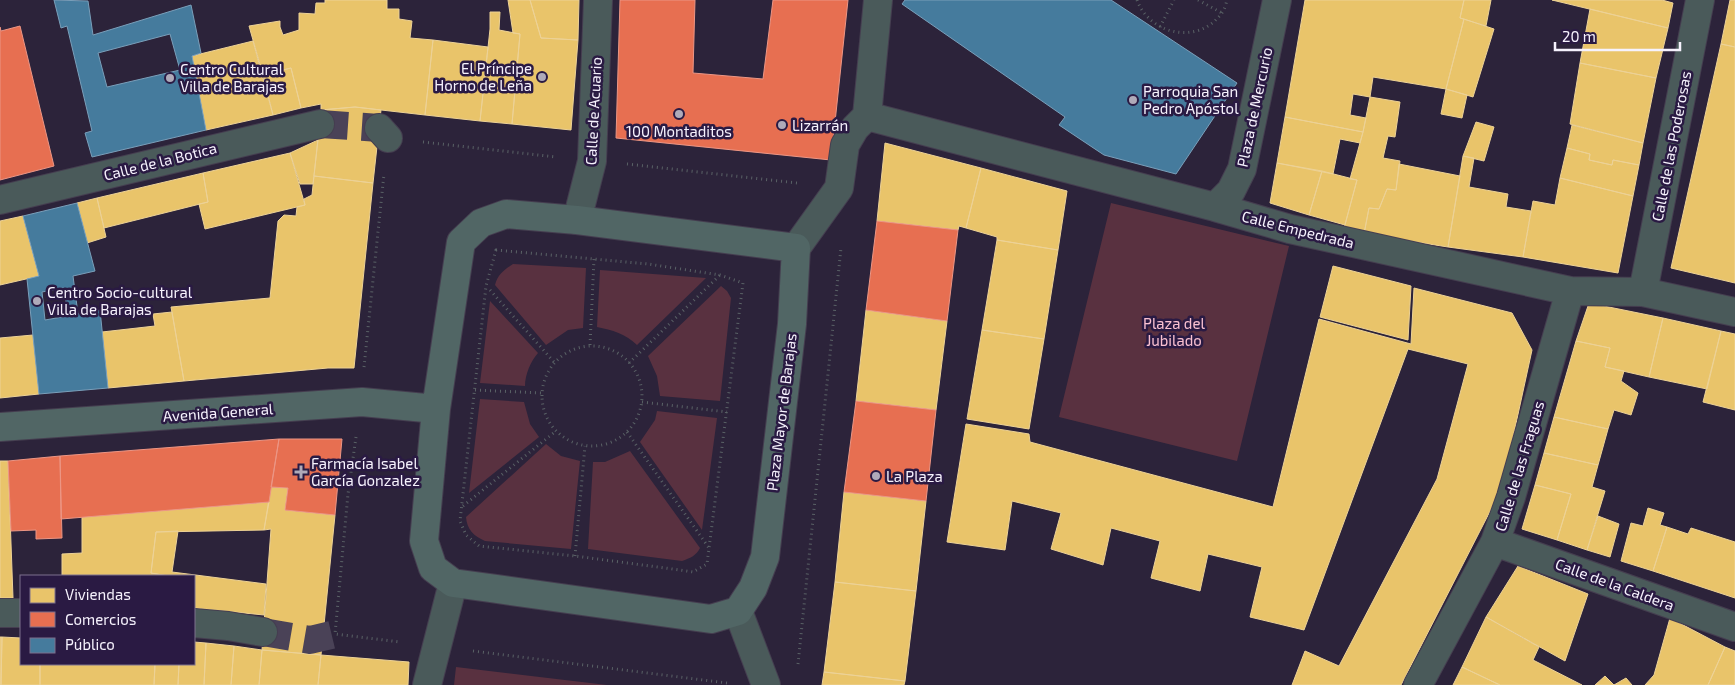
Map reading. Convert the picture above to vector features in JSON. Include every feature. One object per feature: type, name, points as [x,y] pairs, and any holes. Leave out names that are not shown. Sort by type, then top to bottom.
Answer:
[{"type":"street","name":"Calle de Acuario","points":[[577,220],[592,161],[598,0]]},
{"type":"street","points":[[766,685],[738,611],[712,618],[453,583],[433,568],[424,541],[436,409],[461,242],[481,223],[506,214],[577,220],[796,248],[839,188],[845,145],[854,128],[867,116],[878,0]]},
{"type":"street","name":"Plaza de Mercurio","points":[[1215,207],[1232,191],[1242,169],[1276,0]]},
{"type":"street","name":"Calle de las Poderosas","points":[[1642,292],[1700,0]]},
{"type":"street","name":"Calle Empedrada","points":[[867,116],[1215,207],[1290,229],[1570,291],[1642,292],[1735,312]]},
{"type":"street","name":"Calle de la Botica","points":[[0,200],[310,126]]},
{"type":"street","name":"Plaza Mayor de Barajas","points":[[738,611],[753,588],[765,557],[792,324],[796,248]]},
{"type":"street","name":"Calle de las Fraguas","points":[[1418,685],[1495,542],[1511,497],[1570,291]]},
{"type":"street","name":"Avenida General","points":[[0,427],[362,402],[436,409]]},
{"type":"street","name":"Calle de la Caldera","points":[[1495,542],[1735,627]]},
{"type":"street","points":[[427,685],[453,583]]},
{"type":"street","points":[[0,613],[20,613]]},
{"type":"street","points":[[195,623],[263,632]]},
{"type":"path","points":[[1137,0],[1150,21],[1160,28],[1176,33],[1186,33],[1207,27],[1222,14],[1227,0]]},
{"type":"path","points":[[1160,28],[1174,0]]},
{"type":"path","points":[[1198,0],[1222,14]]},
{"type":"path","points":[[364,370],[383,133],[592,161],[839,188]]},
{"type":"path","points":[[797,666],[841,247]]},
{"type":"path","points":[[496,250],[594,258],[720,275],[744,283],[707,564],[693,572],[575,556],[479,546],[466,535],[460,521],[486,286],[496,250]]},
{"type":"path","points":[[590,345],[594,258]]},
{"type":"path","points":[[629,363],[720,275]]},
{"type":"path","points":[[486,286],[554,362]]},
{"type":"path","points":[[590,345],[604,347],[618,353],[629,363],[637,374],[642,402],[637,418],[627,432],[614,441],[600,445],[585,446],[570,441],[556,431],[547,419],[541,393],[546,375],[554,362],[564,354],[590,345]]},
{"type":"path","points":[[474,390],[541,393]]},
{"type":"path","points":[[642,402],[727,412]]},
{"type":"path","points":[[462,507],[556,431]]},
{"type":"path","points":[[627,432],[709,548]]},
{"type":"path","points":[[575,556],[585,446]]},
{"type":"green space","name":"Plaza del Jubilado","points":[[1111,203],[1289,246],[1237,461],[1059,417]]},
{"type":"green space","points":[[513,264],[586,268],[583,328],[568,330],[546,345],[495,285],[502,273]]},
{"type":"green space","points":[[600,270],[706,278],[637,345],[618,333],[597,327]]},
{"type":"green space","points":[[721,286],[731,298],[720,401],[660,396],[657,376],[648,356]]},
{"type":"green space","points":[[490,301],[538,353],[529,368],[525,386],[480,383]]},
{"type":"green space","points":[[480,399],[524,402],[530,424],[539,437],[469,493]]},
{"type":"green space","points":[[657,411],[717,418],[702,530],[640,442],[655,420]]},
{"type":"green space","points":[[546,444],[561,456],[580,461],[571,549],[485,541],[474,535],[468,526],[466,517]]},
{"type":"green space","points":[[630,451],[700,548],[697,553],[682,561],[588,549],[593,462],[605,462]]},
{"type":"green space","points":[[456,667],[607,685],[454,685]]},
{"type":"building: Viviendas","points":[[325,0],[387,0],[387,9],[399,9],[399,19],[412,21],[410,38],[433,40],[425,115],[355,107],[321,110],[321,104],[301,108],[291,68],[263,75],[249,26],[280,21],[283,35],[299,30],[299,13],[315,14],[316,3],[325,3]]},
{"type":"building: Viviendas","points":[[508,0],[530,0],[541,38],[578,40],[571,130],[512,124],[520,34],[513,33]]},
{"type":"building: Viviendas","points":[[530,0],[579,0],[578,40],[541,38]]},
{"type":"building: Viviendas","points":[[1305,0],[1464,0],[1460,18],[1464,19],[1446,89],[1373,77],[1370,97],[1353,94],[1350,115],[1366,118],[1363,132],[1285,117]]},
{"type":"building: Viviendas","points":[[1464,0],[1491,0],[1486,26],[1460,18]]},
{"type":"building: Viviendas","points":[[1552,0],[1662,0],[1673,3],[1668,28]]},
{"type":"building: Viviendas","points":[[1730,0],[1735,0],[1735,47],[1721,44]]},
{"type":"building: Viviendas","points":[[1590,9],[1668,28],[1656,78],[1580,63]]},
{"type":"building: Viviendas","points":[[490,12],[500,12],[499,30],[520,34],[512,124],[480,121],[490,29]]},
{"type":"building: Viviendas","points":[[1464,19],[1494,29],[1473,97],[1446,89]]},
{"type":"building: Viviendas","points":[[433,40],[488,47],[480,121],[425,115]]},
{"type":"building: Viviendas","points":[[253,41],[273,115],[206,130],[192,56]]},
{"type":"building: Viviendas","points":[[1721,44],[1735,47],[1735,283],[1671,268]]},
{"type":"building: Viviendas","points":[[1580,63],[1656,78],[1643,143],[1570,124]]},
{"type":"building: Viviendas","points":[[291,68],[301,108],[273,115],[263,75]]},
{"type":"building: Viviendas","points":[[1446,89],[1467,95],[1462,118],[1441,114]]},
{"type":"building: Viviendas","points":[[1370,97],[1400,102],[1395,137],[1388,136],[1383,158],[1400,161],[1396,190],[1387,189],[1379,209],[1369,208],[1364,234],[1344,228],[1357,180],[1350,179]]},
{"type":"building: Viviendas","points":[[355,107],[381,110],[373,183],[314,176],[321,110]]},
{"type":"building: Viviendas","points":[[1285,117],[1363,132],[1360,143],[1340,139],[1333,174],[1277,163]]},
{"type":"building: Viviendas","points":[[1476,122],[1494,127],[1484,161],[1463,156]]},
{"type":"building: Viviendas","points":[[1572,125],[1643,143],[1639,165],[1613,160],[1612,165],[1589,160],[1590,154],[1567,148]]},
{"type":"building: Viviendas","points":[[318,140],[313,184],[300,184],[290,153]]},
{"type":"building: Viviendas","points":[[885,143],[981,168],[966,228],[959,226],[958,230],[877,221]]},
{"type":"building: Viviendas","points":[[1567,148],[1590,154],[1589,160],[1612,165],[1613,160],[1639,165],[1633,196],[1560,178]]},
{"type":"building: Viviendas","points":[[290,153],[305,205],[205,229],[199,204],[208,202],[203,173]]},
{"type":"building: Viviendas","points":[[1463,156],[1474,158],[1469,187],[1508,194],[1506,207],[1531,211],[1523,257],[1448,247]]},
{"type":"building: Viviendas","points":[[1277,163],[1322,171],[1309,215],[1270,203]]},
{"type":"building: Viviendas","points":[[1399,164],[1460,176],[1448,247],[1364,234],[1369,208],[1379,209],[1387,189],[1396,190]]},
{"type":"building: Viviendas","points":[[981,168],[1067,191],[1058,250],[997,240],[997,237],[966,228]]},
{"type":"building: Viviendas","points":[[1322,171],[1357,180],[1345,225],[1309,215]]},
{"type":"building: Viviendas","points":[[203,173],[208,202],[104,228],[97,198]]},
{"type":"building: Viviendas","points":[[314,176],[373,183],[354,368],[328,368],[184,381],[171,307],[270,298],[278,221],[284,215],[296,216],[297,207],[305,205],[304,199],[312,195]]},
{"type":"building: Viviendas","points":[[1560,178],[1633,196],[1618,273],[1523,257],[1533,201],[1555,205]]},
{"type":"building: Viviendas","points":[[97,198],[106,237],[87,243],[77,203]]},
{"type":"building: Viviendas","points":[[23,216],[39,276],[0,285],[0,221]]},
{"type":"building: Viviendas","points":[[997,240],[1058,250],[1044,339],[982,330]]},
{"type":"building: Viviendas","points":[[1333,266],[1411,286],[1408,340],[1320,317]]},
{"type":"building: Viviendas","points":[[1414,288],[1512,313],[1532,350],[1502,488],[1401,685],[1292,685],[1305,651],[1339,666],[1437,479],[1468,364],[1408,349],[1304,630],[1250,617],[1262,567],[1208,554],[1200,591],[1151,578],[1160,541],[1111,528],[1103,565],[1051,549],[1061,513],[1012,501],[1005,550],[947,542],[966,424],[1029,434],[1030,442],[1273,507],[1319,319],[1411,344]]},
{"type":"building: Viviendas","points":[[1589,303],[1663,318],[1649,377],[1605,367],[1610,348],[1576,341]]},
{"type":"building: Viviendas","points":[[866,310],[947,321],[936,410],[856,401]]},
{"type":"building: Viviendas","points":[[172,312],[184,381],[108,388],[102,332],[155,326],[153,314]]},
{"type":"building: Viviendas","points":[[1663,318],[1721,331],[1707,389],[1649,377]]},
{"type":"building: Viviendas","points":[[982,330],[1044,339],[1029,429],[967,419]]},
{"type":"building: Viviendas","points":[[1721,331],[1735,334],[1735,410],[1703,402]]},
{"type":"building: Viviendas","points":[[33,335],[39,394],[0,398],[0,338]]},
{"type":"building: Viviendas","points":[[1576,341],[1610,348],[1605,367],[1624,371],[1621,381],[1638,393],[1631,415],[1614,410],[1608,429],[1554,417]]},
{"type":"building: Viviendas","points":[[1554,417],[1608,429],[1598,465],[1544,453]]},
{"type":"building: Viviendas","points":[[1544,453],[1598,465],[1592,487],[1605,491],[1587,550],[1557,540],[1571,494],[1535,485]]},
{"type":"building: Viviendas","points":[[0,461],[8,461],[13,598],[0,598]]},
{"type":"building: Viviendas","points":[[1535,485],[1571,494],[1557,540],[1522,529]]},
{"type":"building: Viviendas","points":[[271,487],[288,488],[285,510],[335,515],[321,655],[262,650],[271,529],[264,530]]},
{"type":"building: Viviendas","points":[[844,492],[926,501],[916,591],[835,582]]},
{"type":"building: Viviendas","points":[[269,502],[264,530],[156,532],[151,573],[162,575],[62,575],[62,554],[82,553],[82,517]]},
{"type":"building: Viviendas","points":[[1648,508],[1664,513],[1660,525],[1667,527],[1653,571],[1621,561],[1631,523],[1643,526]]},
{"type":"building: Viviendas","points":[[1598,516],[1619,524],[1610,557],[1587,550]]},
{"type":"building: Viviendas","points":[[1667,527],[1688,534],[1691,528],[1735,542],[1735,598],[1653,571]]},
{"type":"building: Viviendas","points":[[178,531],[172,572],[266,584],[264,615],[195,608],[195,575],[151,573],[156,532]]},
{"type":"building: Viviendas","points":[[1518,566],[1588,594],[1565,661],[1486,617]]},
{"type":"building: Viviendas","points":[[835,582],[916,591],[905,681],[824,672]]},
{"type":"building: Viviendas","points":[[1486,617],[1539,647],[1533,660],[1582,685],[1500,685],[1462,667]]},
{"type":"building: Viviendas","points":[[1670,618],[1725,647],[1708,685],[1645,685],[1654,675]]},
{"type":"building: Viviendas","points":[[0,637],[2,637],[1,685],[0,685]]},
{"type":"building: Viviendas","points":[[2,637],[20,638],[20,665],[40,665],[40,685],[1,685]]},
{"type":"building: Viviendas","points":[[195,642],[206,643],[204,685],[178,685],[179,665],[195,665]]},
{"type":"building: Viviendas","points":[[206,643],[234,646],[231,685],[204,685]]},
{"type":"building: Viviendas","points":[[234,646],[262,650],[259,685],[231,685]]},
{"type":"building: Viviendas","points":[[1725,647],[1735,651],[1735,685],[1708,685]]},
{"type":"building: Viviendas","points":[[262,650],[321,655],[318,685],[259,685]]},
{"type":"building: Viviendas","points":[[321,655],[409,662],[408,685],[318,685]]},
{"type":"building: Viviendas","points":[[40,665],[155,665],[154,685],[40,685]]},
{"type":"building: Viviendas","points":[[155,665],[179,665],[178,685],[154,685]]},
{"type":"building: Viviendas","points":[[1462,667],[1500,685],[1453,685]]},
{"type":"building: Viviendas","points":[[824,672],[905,681],[904,685],[822,685]]},
{"type":"building: Viviendas","points":[[1605,676],[1614,685],[1595,685]]},
{"type":"building: Viviendas","points":[[1626,678],[1632,685],[1614,685]]},
{"type":"building: Comercios","points":[[620,0],[695,0],[693,73],[763,79],[773,0],[848,0],[831,160],[616,138]]},
{"type":"building: Comercios","points":[[20,26],[54,166],[0,180],[0,27],[1,31]]},
{"type":"building: Comercios","points":[[877,221],[958,230],[947,321],[866,310]]},
{"type":"building: Comercios","points":[[856,401],[936,410],[926,501],[844,492]]},
{"type":"building: Comercios","points":[[279,439],[342,439],[335,515],[285,510],[288,488],[271,487]]},
{"type":"building: Comercios","points":[[279,439],[269,502],[61,519],[60,456]]},
{"type":"building: Comercios","points":[[60,456],[62,538],[36,539],[36,530],[11,531],[8,461]]},
{"type":"building: Público","name":"Centro Cultural Villa de Barajas","points":[[54,0],[88,1],[93,35],[191,5],[201,53],[192,56],[206,130],[92,157],[85,133],[92,131],[67,26],[61,28]],"holes":[[[170,34],[180,70],[107,87],[98,53]]]},
{"type":"building: Público","name":"Parroquia San Pedro Apóstol","points":[[905,0],[1111,0],[1237,83],[1176,174],[1104,155],[1059,125],[1065,117],[902,4]]},
{"type":"building: Público","name":"Centro Socio-cultural Villa de Barajas","points":[[77,203],[95,271],[73,276],[78,314],[100,310],[108,388],[39,394],[27,279],[39,276],[23,216]],"holes":[[[64,288],[68,316],[45,320],[42,292]]]},
{"type":"tunnel","points":[[320,124],[379,128]]},
{"type":"tunnel","points":[[263,632],[310,640],[335,634]]},
{"type":"place","name":"El Príncipe Horno de Leña","points":[[542,77]]},
{"type":"place","name":"Centro Cultural Villa de Barajas","points":[[170,78]]},
{"type":"place","name":"Parroquia San Pedro Apóstol","points":[[1133,100]]},
{"type":"place","name":"100 Montaditos","points":[[679,114]]},
{"type":"place","name":"Lizarrán","points":[[782,125]]},
{"type":"place","name":"Centro Socio-cultural Villa de Barajas","points":[[37,301]]},
{"type":"place","name":"Farmacía Isabel García Gonzalez","points":[[301,472]]},
{"type":"place","name":"La Plaza","points":[[876,476]]}]
